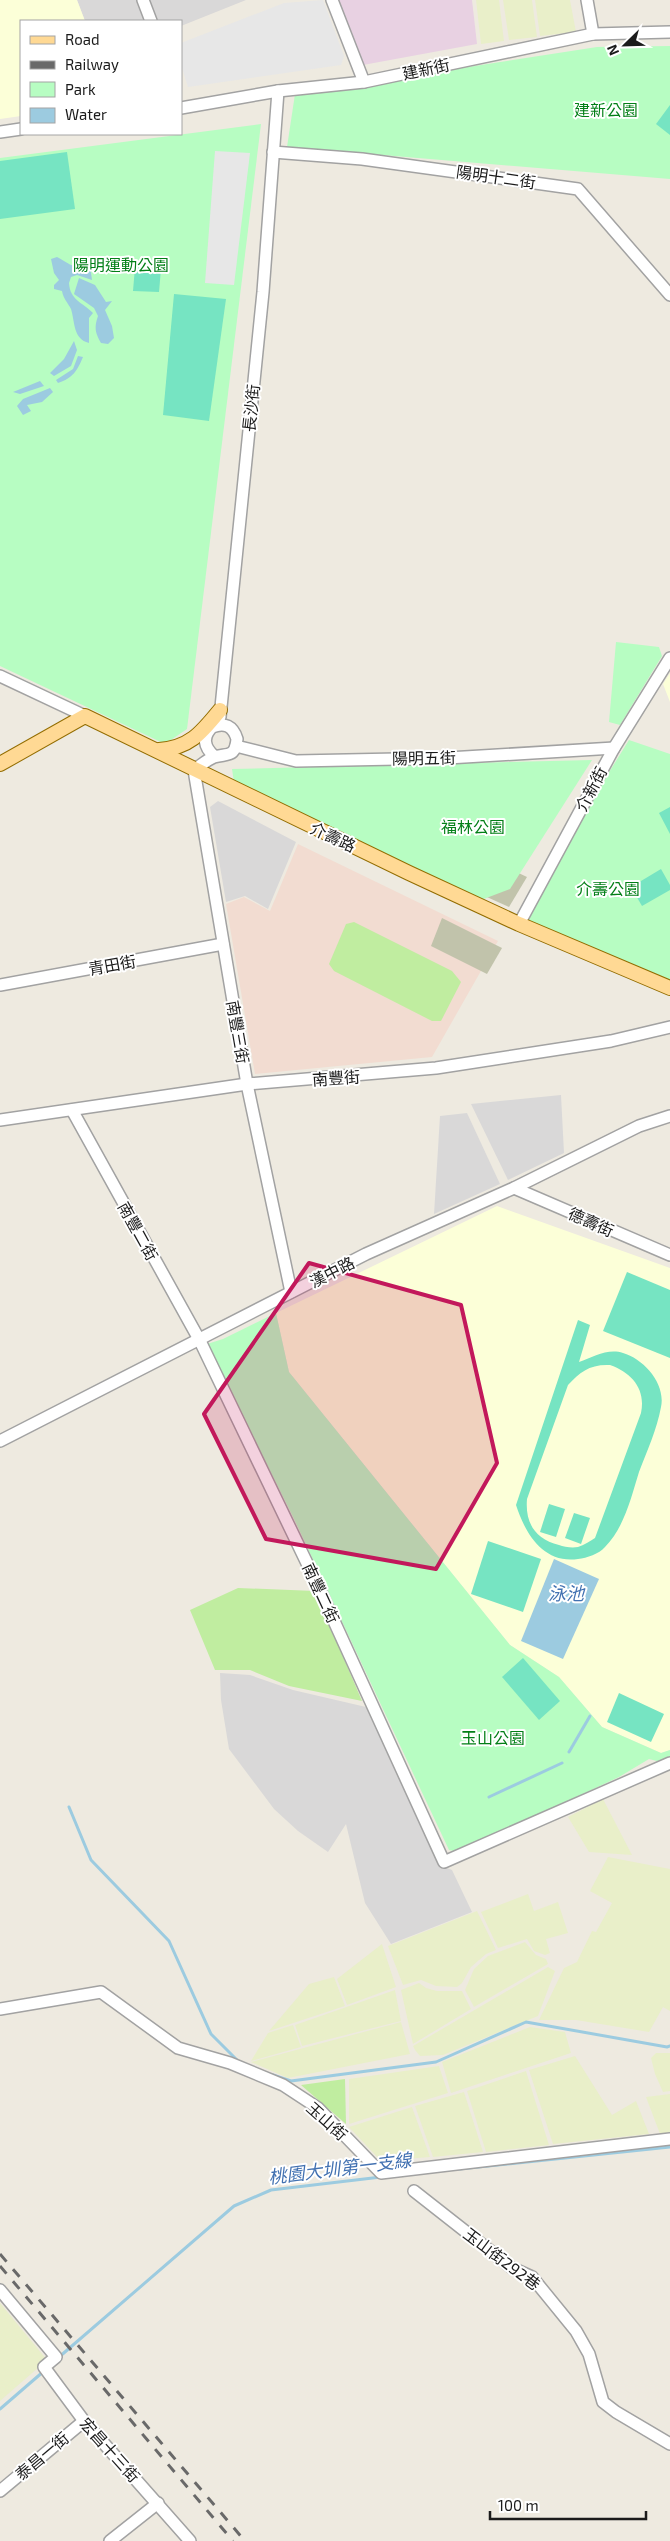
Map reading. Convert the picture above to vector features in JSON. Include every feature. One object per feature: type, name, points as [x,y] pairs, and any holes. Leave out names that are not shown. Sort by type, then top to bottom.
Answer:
[{"type":"main road","points":[[159,750],[177,749],[202,732],[220,710]]},
{"type":"main road","points":[[0,764],[85,716]]},
{"type":"main road","name":"介壽路","points":[[85,716],[159,750],[194,770],[519,924],[670,988]]},
{"type":"street","points":[[143,0],[151,20]]},
{"type":"street","points":[[332,0],[364,82]]},
{"type":"street","points":[[587,0],[593,34]]},
{"type":"street","name":"建新街","points":[[182,106],[278,91],[364,82],[593,34],[670,32]]},
{"type":"street","name":"長沙街","points":[[219,724],[264,282],[278,91]]},
{"type":"street","points":[[0,132],[20,129]]},
{"type":"street","name":"陽明十二街","points":[[273,152],[362,159],[578,189],[670,295]]},
{"type":"street","name":"介新街","points":[[519,924],[614,748],[670,658]]},
{"type":"street","name":"介壽路","points":[[0,676],[85,716]]},
{"type":"street","points":[[194,770],[214,756],[228,755],[236,746],[235,733],[225,725],[219,724],[212,727],[205,738],[205,745],[214,756]]},
{"type":"street","name":"陽明五街","points":[[236,746],[296,761],[448,758],[614,748]]},
{"type":"street","name":"南豐三街","points":[[194,770],[247,1084],[291,1292]]},
{"type":"street","name":"青田街","points":[[0,985],[223,944]]},
{"type":"street","name":"南豐街","points":[[1,1117],[72,1110],[247,1084],[436,1068],[611,1041],[670,1027]]},
{"type":"street","name":"南豐二街","points":[[72,1110],[200,1340],[318,1586],[444,1862],[670,1763]]},
{"type":"street","name":"漢中路","points":[[0,1441],[291,1292],[429,1225],[514,1188],[639,1126],[670,1116]]},
{"type":"street","name":"德壽街","points":[[514,1188],[670,1255]]},
{"type":"street","name":"玉山街","points":[[0,2009],[101,1992],[178,2048],[230,2063],[283,2086],[318,2108],[382,2173],[670,2140]]},
{"type":"street","name":"玉山街292巷","points":[[414,2191],[512,2268],[532,2277],[576,2331],[589,2354],[603,2402],[616,2412],[670,2444]]},
{"type":"street","name":"宏昌十三街","points":[[0,2290],[56,2357],[46,2370],[84,2421],[158,2502],[190,2541]]},
{"type":"street","name":"泰昌一街","points":[[0,2491],[84,2421]]},
{"type":"street","points":[[110,2541],[158,2502]]},
{"type":"highlighted area","points":[[309,1263],[461,1305],[497,1463],[436,1569],[266,1539],[204,1414]]},
{"type":"shaded area","points":[[0,0],[77,0],[85,20],[20,20],[20,116],[0,119]]},
{"type":"shaded area","points":[[77,0],[136,0],[144,20],[85,20]]},
{"type":"shaded area","points":[[149,0],[246,0],[182,26],[182,20],[158,20]]},
{"type":"shaded area","points":[[323,0],[344,56],[341,65],[188,87],[182,68],[182,43],[284,3]]},
{"type":"shaded area","points":[[339,0],[472,0],[477,44],[363,65]]},
{"type":"shaded area","points":[[476,0],[499,0],[504,41],[481,44]]},
{"type":"shaded area","points":[[503,0],[532,0],[537,37],[509,40]]},
{"type":"shaded area","points":[[535,0],[570,0],[576,32],[540,36]]},
{"type":"shaded area","points":[[215,151],[250,153],[234,285],[205,283]]},
{"type":"shaded area","points":[[670,673],[670,702],[663,684]]},
{"type":"shaded area","points":[[218,801],[296,842],[268,909],[245,896],[226,902],[210,807]]},
{"type":"shaded area","points":[[298,844],[498,941],[432,1057],[255,1074],[226,904],[244,897],[270,911]]},
{"type":"shaded area","points":[[462,846],[527,877],[509,907],[447,879]]},
{"type":"shaded area","points":[[442,918],[502,948],[487,974],[431,946]]},
{"type":"shaded area","points":[[561,1095],[564,1153],[508,1180],[471,1104]]},
{"type":"shaded area","points":[[467,1113],[500,1184],[434,1214],[440,1116]]},
{"type":"shaded area","points":[[497,1206],[670,1268],[670,1750],[661,1753],[602,1727],[559,1677],[510,1645],[289,1372],[276,1313]]},
{"type":"shaded area","points":[[220,1673],[250,1675],[293,1690],[366,1707],[416,1809],[440,1865],[452,1870],[472,1912],[391,1944],[365,1903],[346,1824],[328,1852],[298,1831],[274,1809],[229,1749],[221,1700]]},
{"type":"shaded area","points":[[603,1799],[632,1855],[589,1852],[568,1817]]},
{"type":"shaded area","points":[[608,1857],[670,1869],[670,2011],[663,2007],[649,2032],[576,2020],[539,2020],[564,1968],[577,1962],[592,1931],[596,1932],[612,1903],[590,1891]]},
{"type":"shaded area","points":[[528,1894],[534,1911],[558,1902],[568,1933],[546,1939],[550,1953],[545,1955],[534,1951],[527,1939],[498,1948],[481,1912]]},
{"type":"shaded area","points":[[477,1911],[496,1950],[486,1954],[471,1967],[462,1983],[457,1987],[436,1986],[421,1980],[403,1985],[388,1946]]},
{"type":"shaded area","points":[[525,1942],[536,1955],[546,1959],[548,1964],[474,2007],[465,1990],[474,1969],[488,1956]]},
{"type":"shaded area","points":[[382,1944],[396,1987],[347,2005],[337,1979]]},
{"type":"shaded area","points":[[548,1967],[555,1971],[538,2016],[443,2055],[420,2056],[415,2050],[413,2046]]},
{"type":"shaded area","points":[[334,1977],[345,2006],[269,2031],[309,1984]]},
{"type":"shaded area","points":[[419,1983],[426,1988],[437,1991],[462,1991],[471,2009],[413,2044],[401,1990]]},
{"type":"shaded area","points":[[395,1990],[401,2021],[302,2046],[295,2025]]},
{"type":"shaded area","points":[[401,2022],[410,2054],[288,2078],[251,2062]]},
{"type":"shaded area","points":[[293,2025],[301,2047],[251,2061],[268,2033]]},
{"type":"shaded area","points":[[530,2027],[565,2032],[571,2053],[451,2093],[442,2062]]},
{"type":"shaded area","points":[[656,2053],[670,2053],[670,2091],[663,2092],[655,2074],[651,2058]]},
{"type":"shaded area","points":[[575,2056],[612,2115],[636,2101],[649,2134],[553,2144],[529,2070]]},
{"type":"shaded area","points":[[439,2066],[448,2093],[349,2124],[349,2079]]},
{"type":"shaded area","points":[[526,2071],[549,2145],[486,2152],[467,2091]]},
{"type":"shaded area","points":[[464,2092],[483,2152],[433,2157],[415,2106]]},
{"type":"shaded area","points":[[670,2094],[670,2133],[660,2134],[646,2097]]},
{"type":"shaded area","points":[[412,2107],[430,2157],[381,2161],[349,2127]]},
{"type":"shaded area","points":[[0,2303],[47,2360],[0,2401]]},
{"type":"green space","name":"建新公園","points":[[670,46],[670,179],[287,147],[295,94],[597,47]]},
{"type":"green space","points":[[670,105],[670,135],[656,124]]},
{"type":"green space","name":"陽明運動公園","points":[[261,124],[187,729],[165,744],[0,666],[0,158]]},
{"type":"green space","points":[[67,152],[75,209],[0,219],[0,161]]},
{"type":"green space","points":[[135,267],[161,269],[159,292],[133,291]]},
{"type":"green space","points":[[174,294],[226,299],[209,421],[163,415]]},
{"type":"green space","points":[[616,642],[659,647],[662,656],[620,725],[609,722]]},
{"type":"green space","name":"介壽公園","points":[[629,740],[670,754],[670,983],[518,919]]},
{"type":"green space","name":"福林公園","points":[[592,760],[510,889],[481,900],[235,789],[232,769]]},
{"type":"green space","points":[[670,807],[670,834],[659,813]]},
{"type":"green space","points":[[661,869],[670,885],[670,890],[642,906],[631,887]]},
{"type":"green space","points":[[354,922],[452,971],[461,982],[441,1021],[432,1021],[334,971],[329,964],[346,924]]},
{"type":"green space","points":[[627,1272],[670,1290],[670,1358],[603,1331]]},
{"type":"green space","name":"玉山公園","points":[[276,1313],[289,1372],[510,1645],[559,1677],[602,1727],[661,1753],[670,1750],[670,1760],[661,1762],[649,1759],[619,1777],[459,1852],[449,1850],[294,1519],[207,1344],[223,1339]]},
{"type":"green space","points":[[578,1320],[590,1325],[579,1362],[601,1354],[623,1353],[631,1356],[646,1367],[657,1381],[662,1398],[654,1432],[622,1522],[612,1539],[596,1554],[589,1557],[566,1559],[555,1557],[545,1551],[530,1536],[516,1505]],"holes":[[[610,1365],[618,1368],[636,1383],[641,1396],[641,1413],[595,1538],[578,1547],[566,1547],[551,1542],[544,1539],[533,1529],[528,1515],[527,1499],[568,1385],[577,1376],[591,1367]]]},
{"type":"green space","points":[[549,1504],[565,1509],[556,1537],[540,1532]]},
{"type":"green space","points":[[574,1513],[590,1518],[581,1544],[565,1538]]},
{"type":"green space","points":[[488,1541],[541,1559],[523,1612],[471,1594]]},
{"type":"green space","points":[[238,1588],[315,1591],[362,1701],[289,1686],[250,1670],[215,1670],[190,1610]]},
{"type":"green space","points":[[523,1658],[560,1701],[539,1720],[502,1677]]},
{"type":"green space","points":[[619,1693],[664,1714],[651,1742],[607,1722]]},
{"type":"green space","points":[[345,2079],[346,2124],[301,2085]]},
{"type":"water","points":[[57,257],[73,266],[80,265],[89,258],[93,261],[90,266],[92,280],[77,275],[71,277],[69,283],[74,297],[93,313],[89,318],[89,343],[77,334],[71,309],[62,291],[54,289],[54,285],[59,280],[54,273],[51,259]]},
{"type":"water","points":[[79,278],[95,285],[106,302],[112,301],[105,310],[112,326],[114,338],[108,344],[101,343],[97,336],[96,323],[98,316],[94,308],[74,294]]},
{"type":"water","points":[[74,341],[77,350],[71,366],[54,376],[50,373],[64,359]]},
{"type":"water","points":[[78,356],[83,357],[76,370],[67,379],[58,383],[56,380],[73,369]]},
{"type":"water","points":[[40,381],[44,386],[20,394],[13,392]]},
{"type":"water","points":[[50,388],[53,392],[42,402],[27,405],[31,411],[23,415],[17,406],[23,399]]},
{"type":"water","name":"泳池","points":[[554,1559],[599,1579],[563,1659],[521,1641]]},
{"type":"waterway","points":[[569,1752],[590,1716]]},
{"type":"waterway","points":[[489,1797],[562,1763]]},
{"type":"waterway","points":[[69,1807],[91,1860],[169,1941],[211,2034],[239,2062]]},
{"type":"waterway","points":[[273,2075],[291,2081],[436,2062],[526,2022],[670,2046]]},
{"type":"waterway","name":"桃園大圳第一支線","points":[[459,2169],[670,2147]]},
{"type":"waterway","name":"桃園大圳第一支線","points":[[58,2358],[234,2206],[271,2190],[381,2177]]},
{"type":"waterway","name":"桃園大圳第一支線","points":[[0,2409],[44,2371]]},
{"type":"railway","points":[[0,2254],[245,2541]]},
{"type":"railway","points":[[0,2266],[233,2541]]}]
